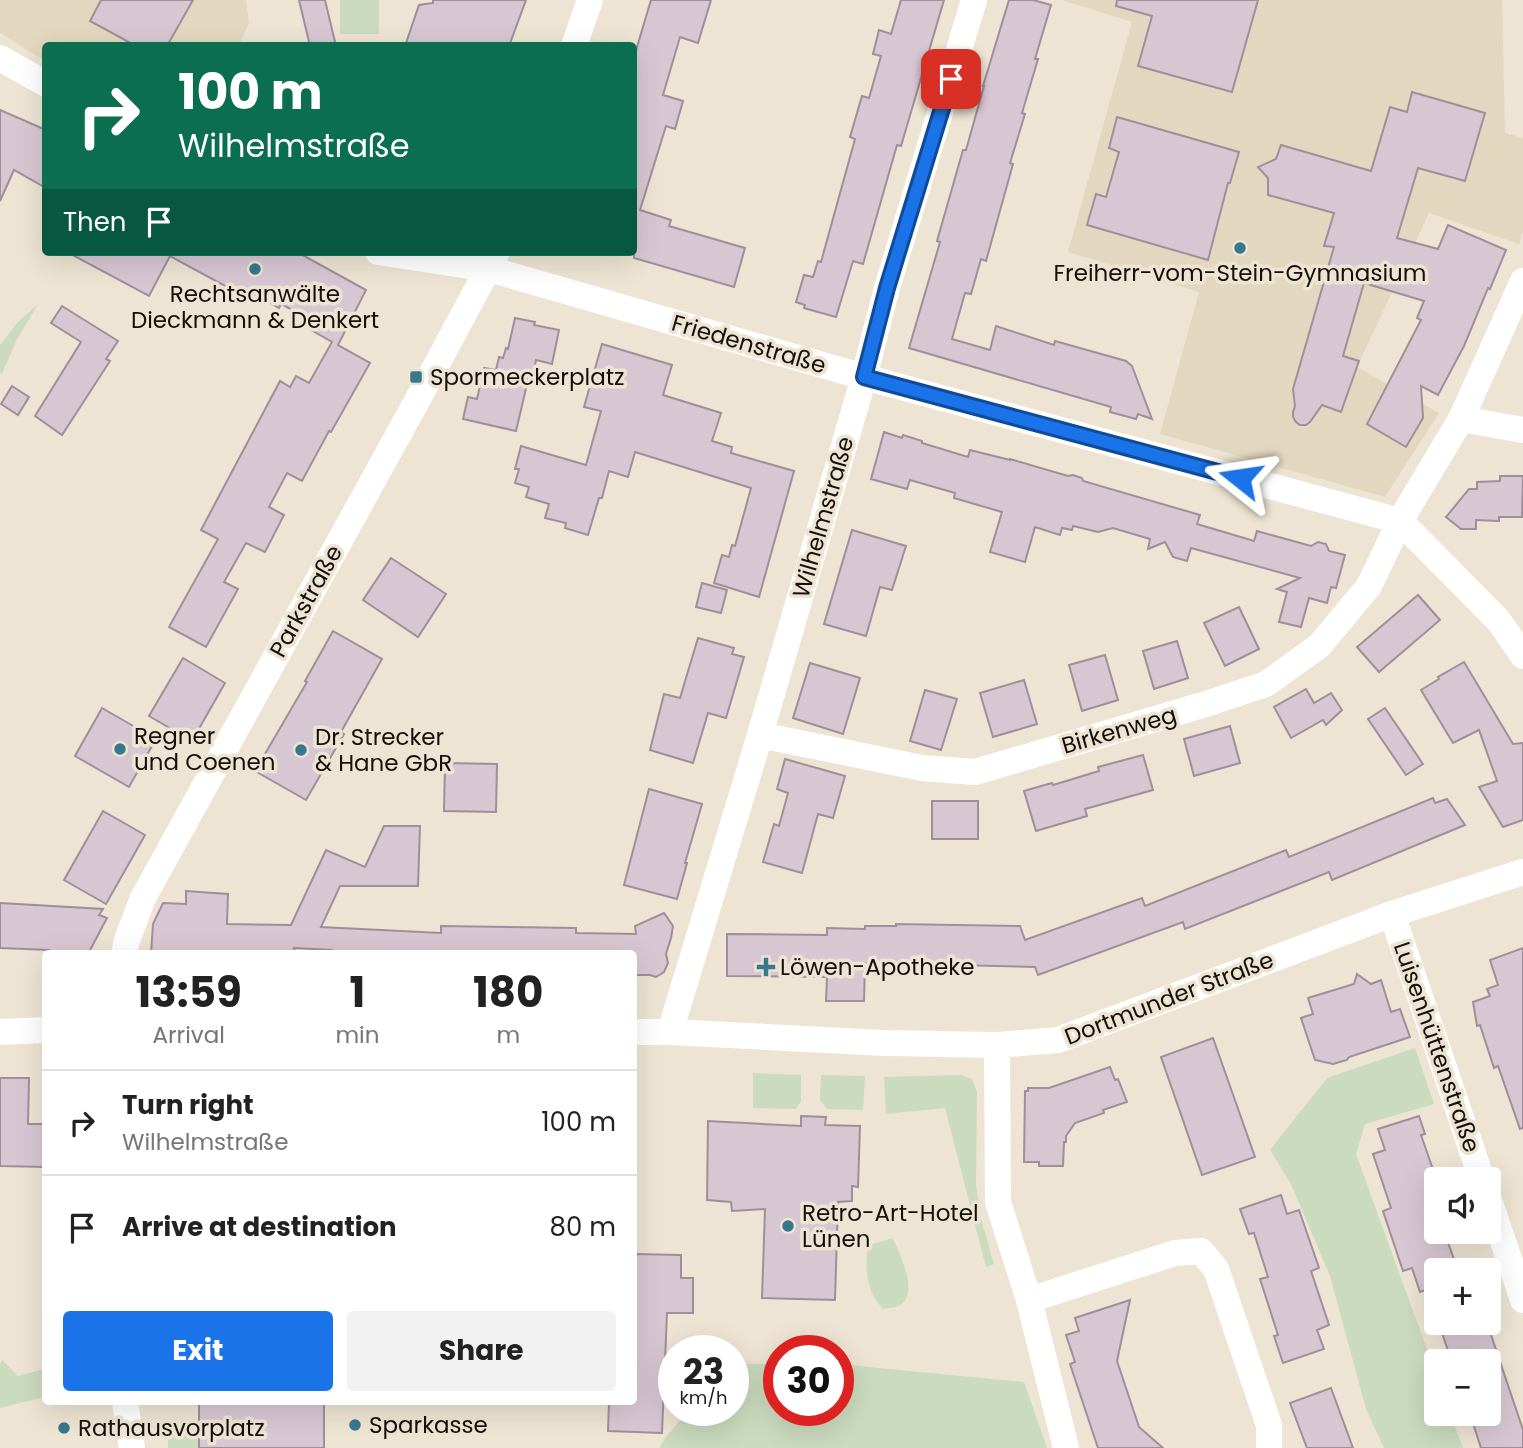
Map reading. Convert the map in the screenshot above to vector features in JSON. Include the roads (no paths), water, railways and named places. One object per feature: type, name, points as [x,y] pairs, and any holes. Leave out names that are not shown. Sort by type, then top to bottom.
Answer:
[{"type":"street","points":[[575,42],[590,0]]},
{"type":"street","name":"Wilhelmstraße","points":[[670,1032],[760,735],[864,377],[887,288],[974,0]]},
{"type":"street","points":[[0,58],[42,82]]},
{"type":"street","points":[[436,256],[493,260]]},
{"type":"street","name":"Friedenstraße","points":[[493,260],[864,377],[1400,521]]},
{"type":"street","name":"Parkstraße","points":[[125,950],[143,898],[493,260]]},
{"type":"street","name":"Birkenweg","points":[[760,735],[922,768],[975,772],[1266,684],[1319,646],[1369,586],[1400,521],[1461,419],[1523,281]]},
{"type":"street","points":[[1461,419],[1523,430]]},
{"type":"street","points":[[1400,521],[1499,621],[1523,656]]},
{"type":"street","name":"Dortmunder Straße","points":[[637,1032],[886,1043],[997,1045],[1058,1040],[1392,914],[1523,872]]},
{"type":"street","name":"Luisenhüttenstraße","points":[[1392,914],[1478,1167]]},
{"type":"street","points":[[0,1032],[42,1030]]},
{"type":"street","points":[[997,1045],[998,1202],[1029,1300],[1066,1448]]},
{"type":"street","points":[[1501,1235],[1523,1300]]},
{"type":"street","points":[[1029,1300],[1175,1253],[1201,1251],[1216,1269],[1269,1425],[1269,1448]]},
{"type":"street","points":[[125,1405],[132,1448]]},
{"type":"place","name":"Freiherr-vom-Stein-Gymnasium","points":[[1240,248]]},
{"type":"place","name":"Rechtsanwälte Dieckmann & Denkert","points":[[255,269]]},
{"type":"place","name":"Spormeckerplatz","points":[[416,377]]},
{"type":"place","name":"Regner und Coenen","points":[[120,749]]},
{"type":"place","name":"Dr. Strecker & Hane GbR","points":[[301,750]]},
{"type":"place","name":"Löwen-Apotheke","points":[[766,967]]},
{"type":"place","name":"Retro-Art-Hotel Lünen","points":[[788,1226]]},
{"type":"place","name":"Sparkasse","points":[[355,1425]]},
{"type":"place","name":"Rathausvorplatz","points":[[64,1428]]}]
